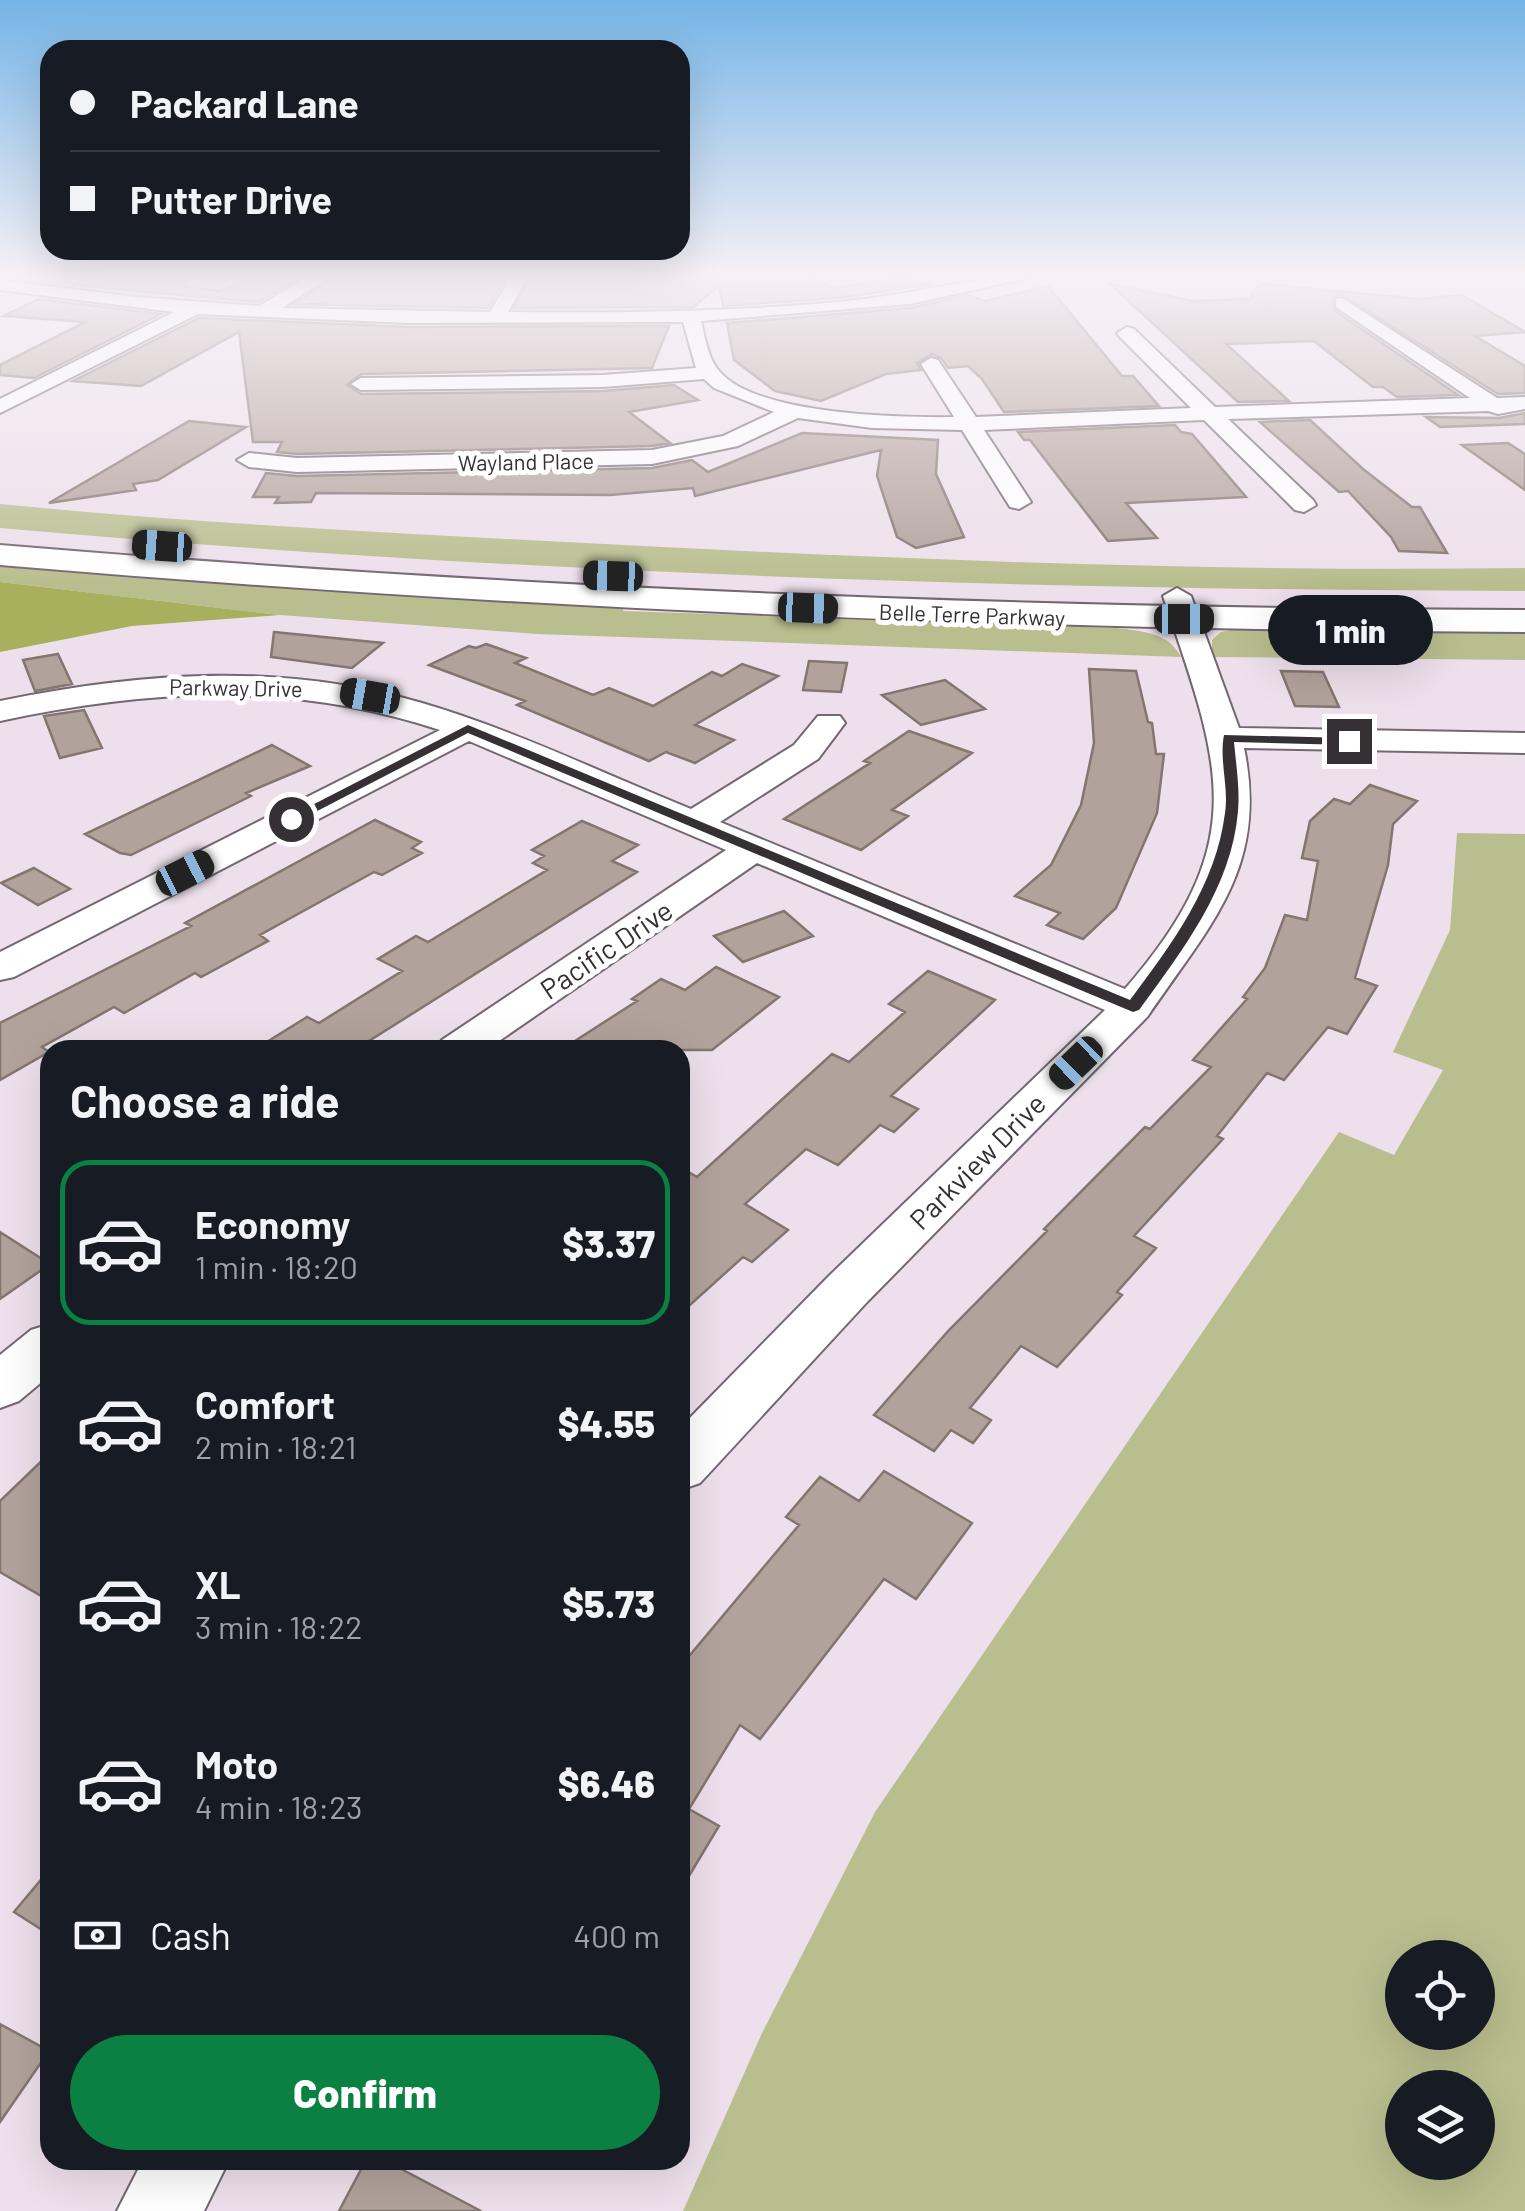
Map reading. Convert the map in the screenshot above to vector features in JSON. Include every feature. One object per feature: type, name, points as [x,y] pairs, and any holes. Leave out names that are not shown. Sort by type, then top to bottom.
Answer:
[{"type":"main road","name":"Belle Terre Parkway","points":[[0,533],[576,574],[1180,608],[1525,597]]},
{"type":"main road","name":"Belle Terre Parkway","points":[[0,555],[591,598],[1180,608],[1525,620]]},
{"type":"street","points":[[0,407],[55,379]]},
{"type":"street","points":[[362,384],[627,379]]},
{"type":"street","points":[[717,379],[738,393],[795,411],[894,422],[1525,403]]},
{"type":"street","points":[[941,379],[1020,502]]},
{"type":"street","points":[[1174,379],[1304,505]]},
{"type":"street","points":[[1455,379],[1525,426]]},
{"type":"street","name":"Wayland Place","points":[[249,460],[297,464],[638,459],[718,445],[795,411]]},
{"type":"street","name":"Parkview Drive","points":[[690,1455],[784,1353],[1133,1007],[1186,936],[1221,862],[1232,811],[1228,738],[1180,608]]},
{"type":"street","name":"Parkway Drive","points":[[0,711],[104,691],[244,683],[370,696],[468,729],[1133,1007]]},
{"type":"street","points":[[694,823],[806,752],[830,723]]},
{"type":"street","points":[[0,968],[468,729]]},
{"type":"street","points":[[1228,738],[1525,743]]},
{"type":"street","name":"Pacific Drive","points":[[472,1040],[754,848]]},
{"type":"street","points":[[0,1386],[40,1353]]},
{"type":"street","points":[[158,2211],[183,2170]]},
{"type":"green space","points":[[0,504],[322,529],[863,556],[1194,567],[1525,568],[1525,591],[953,582],[381,557],[0,528]]},
{"type":"green space","points":[[0,560],[624,606],[623,611],[1116,628],[1161,638],[1181,657],[537,634],[280,615],[0,582]]},
{"type":"green space","points":[[0,582],[280,615],[132,626],[0,652]]},
{"type":"green space","points":[[1525,626],[1525,660],[1212,657],[1212,640],[1221,632],[1244,627]]},
{"type":"green space","points":[[1457,833],[1525,834],[1525,2211],[683,2211],[762,2033],[875,1812],[1339,1132],[1394,1155],[1443,1070],[1393,1052],[1450,930]]},
{"type":"building","points":[[77,379],[153,379],[141,386],[73,381]]},
{"type":"building","points":[[245,379],[354,379],[347,385],[361,394],[603,391],[674,385],[698,400],[629,412],[670,443],[652,446],[297,454],[277,452],[282,442],[253,442]]},
{"type":"building","points":[[759,379],[874,379],[821,401],[775,391]]},
{"type":"building","points":[[982,379],[1136,379],[1159,406],[1004,412]]},
{"type":"building","points":[[1213,379],[1265,379],[1289,401],[1238,402]]},
{"type":"building","points":[[1363,379],[1435,379],[1458,395],[1397,397],[1383,387],[1373,387]]},
{"type":"building","points":[[1475,379],[1525,379],[1525,393],[1498,394]]},
{"type":"building","points":[[1525,413],[1525,424],[1440,427],[1426,417],[1499,418]]},
{"type":"building","points":[[1310,420],[1363,469],[1412,507],[1420,507],[1447,553],[1399,551],[1348,491],[1339,492],[1260,422]]},
{"type":"building","points":[[189,421],[246,427],[158,480],[133,484],[136,490],[49,503]]},
{"type":"building","points":[[1175,425],[1181,432],[1192,434],[1246,497],[1126,503],[1157,538],[1108,541],[1030,440],[1024,440],[1018,432]]},
{"type":"building","points":[[802,433],[938,440],[936,474],[964,537],[916,548],[897,537],[877,476],[881,450],[695,496],[693,488],[610,495],[316,493],[311,502],[275,503],[279,497],[253,497],[266,473],[297,476],[652,468],[692,460],[708,472]]},
{"type":"building","points":[[1508,443],[1525,454],[1525,490],[1462,445]]},
{"type":"building","points":[[274,632],[383,643],[352,668],[271,657]]},
{"type":"building","points":[[486,644],[526,658],[515,663],[593,695],[609,688],[653,706],[712,672],[722,676],[742,664],[778,676],[695,725],[734,740],[695,763],[666,752],[649,761],[517,705],[525,701],[429,665],[469,646]]},
{"type":"building","points":[[58,654],[72,684],[35,691],[23,660]]},
{"type":"building","points":[[809,661],[847,663],[841,692],[803,690]]},
{"type":"building","points":[[1089,669],[1136,671],[1148,722],[1152,723],[1156,754],[1164,754],[1157,813],[1116,908],[1083,939],[1047,925],[1060,913],[1015,896],[1051,865],[1081,805],[1094,743]]},
{"type":"building","points":[[1281,671],[1323,672],[1339,707],[1295,706]]},
{"type":"building","points":[[945,680],[985,709],[921,725],[882,695]]},
{"type":"building","points":[[84,710],[102,748],[60,758],[44,716]]},
{"type":"building","points":[[909,731],[972,753],[892,810],[908,816],[861,850],[784,819],[870,763],[864,761]]},
{"type":"building","points":[[272,745],[310,766],[246,793],[251,796],[131,855],[85,834]]},
{"type":"building","points":[[1370,785],[1417,801],[1393,824],[1388,865],[1355,978],[1377,986],[1347,1034],[1328,1027],[1284,1080],[1267,1073],[1217,1136],[1223,1139],[1134,1236],[1156,1248],[1117,1292],[1122,1295],[1057,1367],[1021,1346],[970,1408],[991,1420],[973,1443],[951,1430],[934,1451],[874,1415],[949,1330],[1047,1231],[1044,1229],[1211,1067],[1193,1060],[1247,999],[1243,997],[1265,968],[1285,915],[1307,920],[1318,861],[1302,858],[1310,821],[1334,799],[1350,804]]},
{"type":"building","points":[[375,820],[421,842],[412,848],[422,853],[382,875],[374,872],[260,935],[268,941],[201,977],[195,973],[124,1013],[114,1007],[55,1040],[40,1040],[40,1057],[0,1080],[0,1023],[191,926],[185,923]]},
{"type":"building","points":[[582,821],[638,845],[612,861],[637,872],[371,1040],[270,1040],[307,1017],[319,1023],[402,971],[378,959],[416,936],[428,942],[547,870],[533,863],[544,856],[532,850]]},
{"type":"building","points":[[34,868],[70,889],[38,905],[1,883]]},
{"type":"building","points":[[784,911],[813,936],[743,962],[714,936]]},
{"type":"building","points":[[716,967],[779,997],[712,1050],[690,1050],[690,1040],[577,1040],[637,1001],[632,999],[661,979],[685,990]]},
{"type":"building","points":[[928,971],[995,1000],[891,1096],[918,1109],[894,1132],[880,1125],[838,1165],[806,1149],[745,1204],[788,1230],[752,1262],[743,1257],[690,1305],[690,1173],[697,1177],[832,1054],[849,1062],[905,1012],[889,1004]]},
{"type":"building","points":[[0,1232],[40,1258],[40,1271],[0,1299]]},
{"type":"building","points":[[40,1463],[40,1595],[0,1572],[0,1501]]},
{"type":"building","points":[[884,1471],[972,1523],[916,1599],[884,1579],[760,1739],[740,1725],[690,1807],[690,1655],[799,1525],[786,1517],[820,1477],[859,1501]]},
{"type":"building","points":[[690,1810],[719,1826],[690,1874]]},
{"type":"building","points":[[40,1881],[40,1929],[14,1912]]},
{"type":"building","points":[[0,2024],[40,2046],[40,2064],[0,2122]]},
{"type":"building","points":[[361,2170],[403,2170],[481,2211],[339,2211]]},
{"type":"route","points":[[291,819],[468,729],[1133,1007],[1186,936],[1221,862],[1232,811],[1228,738],[1349,741]]}]
